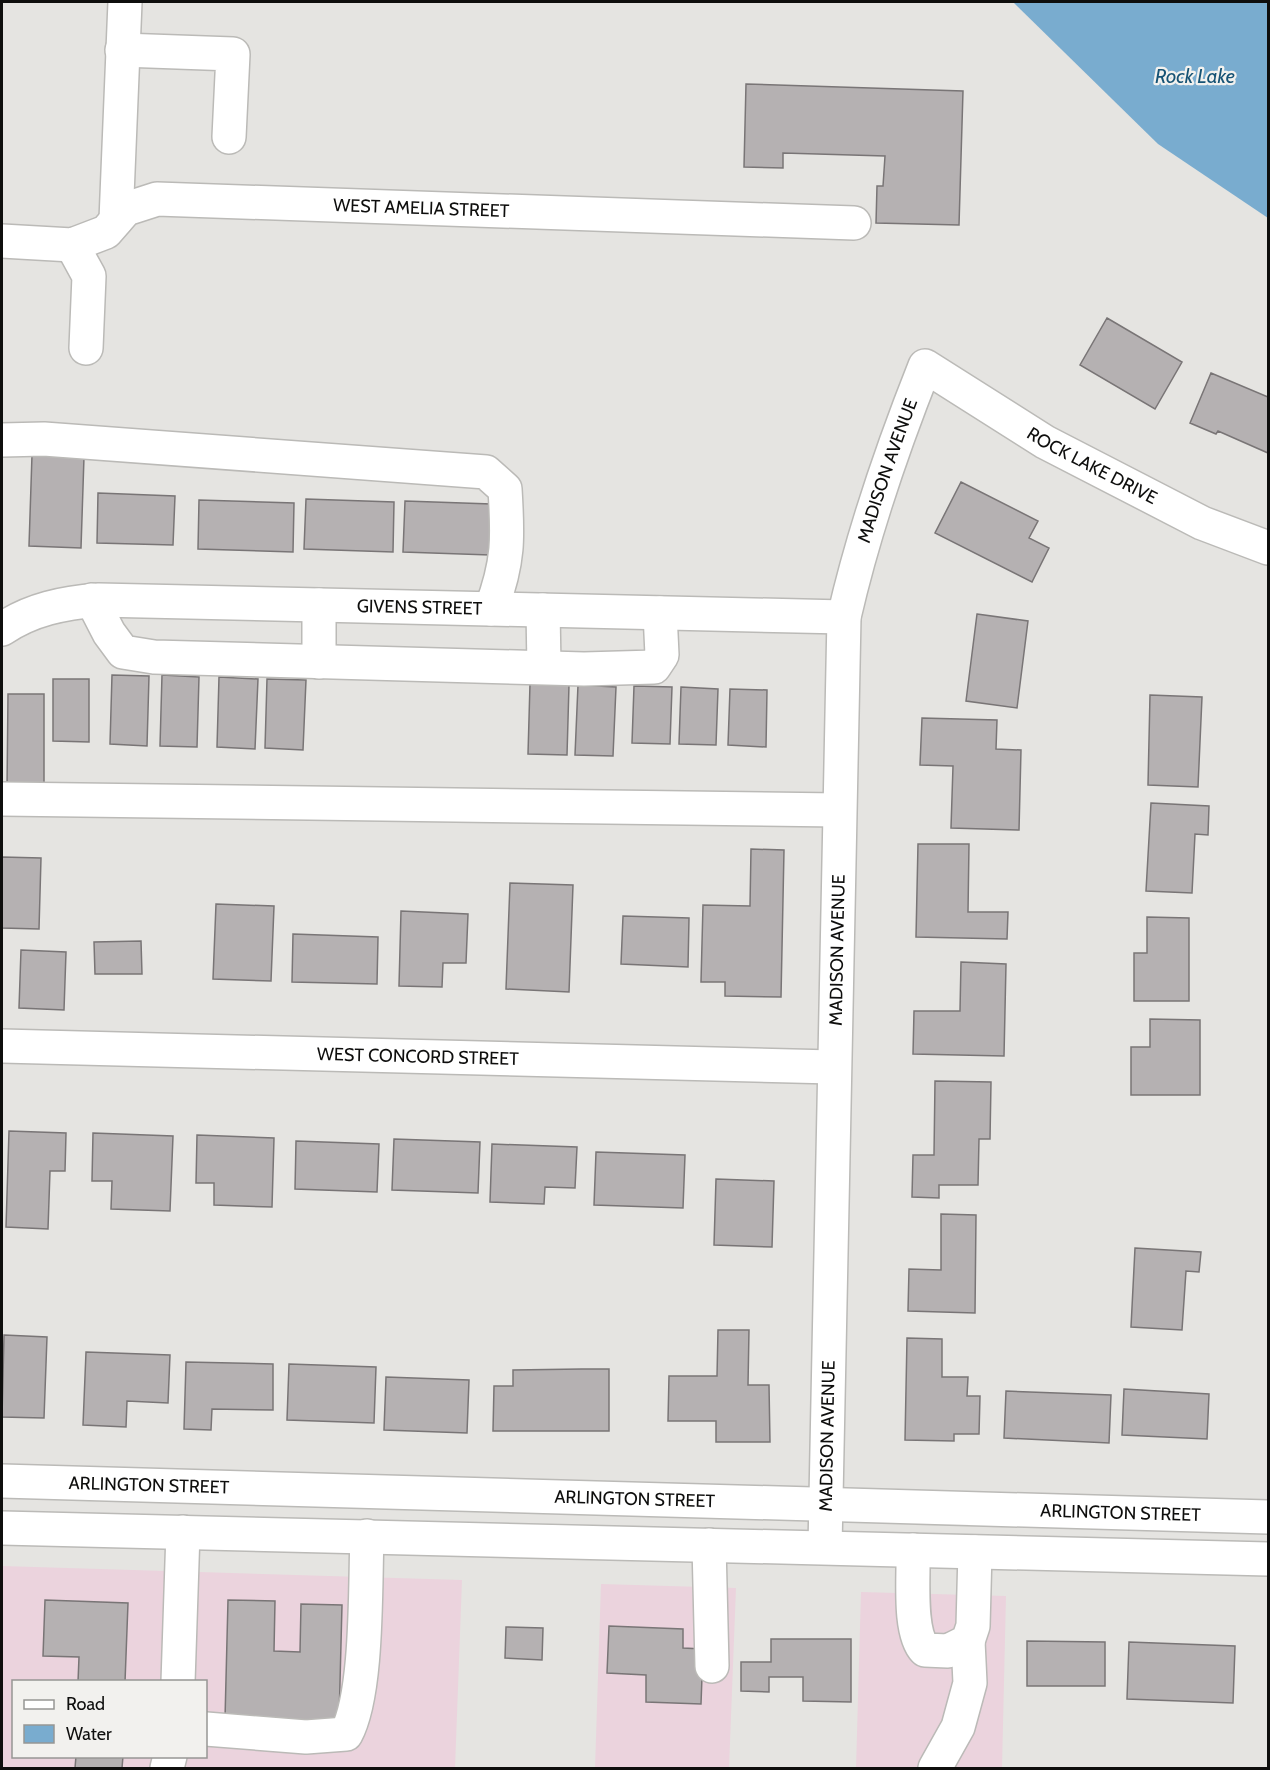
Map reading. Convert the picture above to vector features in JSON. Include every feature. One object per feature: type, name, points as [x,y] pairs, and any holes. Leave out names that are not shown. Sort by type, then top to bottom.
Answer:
[{"type":"street","points":[[116,220],[125,2]]},
{"type":"street","points":[[123,50],[233,54],[229,137]]},
{"type":"street","name":"WEST AMELIA STREET","points":[[2,241],[72,245],[106,232],[126,209],[157,199],[854,223]]},
{"type":"street","points":[[72,245],[89,276],[86,348]]},
{"type":"street","name":"ROCK LAKE DRIVE","points":[[925,366],[1045,442],[1202,523],[1269,548]]},
{"type":"street","name":"MADISON AVENUE","points":[[825,1547],[844,617],[856,558],[888,459],[925,366]]},
{"type":"street","points":[[2,440],[44,439],[486,472],[505,489],[508,541],[501,583],[491,609]]},
{"type":"street","points":[[92,600],[109,633],[123,652],[154,657],[319,663],[654,667],[662,655],[660,613]]},
{"type":"street","name":"GIVENS STREET","points":[[2,629],[20,617],[55,604],[92,600],[844,617]]},
{"type":"street","points":[[319,663],[320,605]]},
{"type":"street","points":[[543,610],[544,667]]},
{"type":"street","points":[[2,799],[839,810]]},
{"type":"street","name":"WEST CONCORD STREET","points":[[2,1046],[833,1068]]},
{"type":"street","name":"ARLINGTON STREET","points":[[2,1482],[1269,1517]]},
{"type":"street","points":[[2,1528],[1269,1559]]},
{"type":"street","points":[[178,1680],[183,1532]]},
{"type":"street","points":[[207,1729],[306,1737],[346,1734],[355,1718],[362,1649],[368,1536]]},
{"type":"street","points":[[709,1545],[712,1666]]},
{"type":"street","points":[[913,1550],[918,1643],[925,1650],[948,1651],[968,1641]]},
{"type":"street","points":[[935,1768],[958,1727],[970,1683],[968,1641],[973,1626],[975,1552]]},
{"type":"shaded area","points":[[2,1566],[462,1580],[455,1768],[2,1768]]},
{"type":"shaded area","points":[[601,1584],[736,1588],[729,1768],[595,1768]]},
{"type":"shaded area","points":[[861,1592],[1006,1596],[1002,1768],[856,1768]]},
{"type":"water","name":"Rock Lake","points":[[1013,2],[1268,2],[1268,218],[1158,144]]},
{"type":"building","points":[[746,84],[963,91],[959,225],[876,223],[877,186],[883,186],[885,156],[783,153],[783,168],[744,167]]},
{"type":"building","points":[[1107,318],[1182,362],[1155,409],[1080,365]]},
{"type":"building","points":[[1211,373],[1268,397],[1268,453],[1218,431],[1216,434],[1190,423]]},
{"type":"building","points":[[32,455],[84,457],[81,548],[29,546]]},
{"type":"building","points":[[961,482],[1038,521],[1029,538],[1049,548],[1032,582],[935,533]]},
{"type":"building","points":[[98,493],[175,496],[173,545],[97,543]]},
{"type":"building","points":[[306,499],[394,502],[393,552],[304,549]]},
{"type":"building","points":[[199,500],[294,503],[293,552],[198,549]]},
{"type":"building","points":[[405,501],[491,504],[490,555],[403,552]]},
{"type":"building","points":[[977,614],[1028,621],[1017,708],[966,701]]},
{"type":"building","points":[[112,675],[149,676],[147,746],[110,744]]},
{"type":"building","points":[[162,675],[199,677],[197,747],[160,746]]},
{"type":"building","points":[[219,677],[258,679],[255,749],[217,747]]},
{"type":"building","points":[[53,679],[89,679],[89,742],[53,741]]},
{"type":"building","points":[[267,679],[306,680],[303,750],[265,748]]},
{"type":"building","points":[[530,684],[569,685],[567,755],[528,754]]},
{"type":"building","points":[[578,685],[616,687],[613,756],[575,755]]},
{"type":"building","points":[[634,686],[672,687],[670,744],[632,743]]},
{"type":"building","points":[[681,687],[718,689],[716,745],[679,744]]},
{"type":"building","points":[[730,689],[767,690],[766,747],[728,745]]},
{"type":"building","points":[[8,694],[44,694],[44,789],[7,789]]},
{"type":"building","points":[[1150,695],[1202,697],[1198,787],[1148,785]]},
{"type":"building","points":[[922,718],[997,720],[996,749],[1021,750],[1019,830],[951,828],[953,766],[920,765]]},
{"type":"building","points":[[1151,803],[1209,806],[1208,835],[1195,834],[1192,893],[1146,891]]},
{"type":"building","points":[[918,844],[969,844],[968,912],[1008,912],[1007,939],[916,937]]},
{"type":"building","points":[[751,849],[784,850],[781,997],[725,996],[725,982],[701,982],[703,905],[750,906]]},
{"type":"building","points":[[2,857],[41,858],[39,929],[2,928]]},
{"type":"building","points":[[510,883],[573,885],[569,992],[506,989]]},
{"type":"building","points":[[216,904],[274,906],[271,981],[213,979]]},
{"type":"building","points":[[401,911],[468,914],[466,963],[443,963],[442,987],[399,986]]},
{"type":"building","points":[[623,916],[689,918],[688,967],[621,964]]},
{"type":"building","points":[[1147,917],[1189,918],[1189,1001],[1134,1001],[1134,953],[1147,953]]},
{"type":"building","points":[[293,934],[378,937],[377,984],[292,982]]},
{"type":"building","points":[[141,941],[142,974],[95,974],[94,942]]},
{"type":"building","points":[[21,950],[66,952],[64,1010],[19,1008]]},
{"type":"building","points":[[961,962],[1006,964],[1004,1056],[913,1054],[914,1011],[960,1011]]},
{"type":"building","points":[[1150,1019],[1200,1020],[1200,1095],[1131,1095],[1131,1047],[1150,1047]]},
{"type":"building","points":[[935,1081],[991,1082],[990,1139],[979,1139],[978,1185],[939,1185],[939,1198],[912,1197],[913,1155],[934,1155]]},
{"type":"building","points":[[9,1131],[66,1133],[65,1171],[50,1171],[48,1229],[6,1227]]},
{"type":"building","points":[[93,1133],[173,1136],[170,1211],[111,1209],[112,1181],[92,1181]]},
{"type":"building","points":[[197,1135],[274,1138],[272,1207],[214,1205],[214,1183],[196,1183]]},
{"type":"building","points":[[394,1139],[480,1142],[478,1193],[392,1190]]},
{"type":"building","points":[[296,1141],[379,1144],[377,1192],[295,1189]]},
{"type":"building","points":[[492,1144],[577,1147],[575,1188],[545,1187],[544,1204],[490,1202]]},
{"type":"building","points":[[596,1152],[685,1155],[683,1208],[594,1205]]},
{"type":"building","points":[[716,1179],[774,1181],[772,1247],[714,1245]]},
{"type":"building","points":[[941,1214],[976,1215],[975,1313],[908,1311],[909,1269],[941,1270]]},
{"type":"building","points":[[1135,1248],[1201,1252],[1199,1272],[1186,1271],[1182,1330],[1131,1327]]},
{"type":"building","points":[[718,1330],[749,1330],[748,1385],[769,1385],[770,1442],[716,1442],[716,1421],[668,1421],[669,1376],[717,1376]]},
{"type":"building","points":[[4,1335],[47,1337],[44,1418],[2,1417]]},
{"type":"building","points":[[907,1338],[942,1339],[942,1377],[968,1377],[967,1396],[980,1396],[979,1434],[954,1434],[954,1441],[905,1440]]},
{"type":"building","points":[[86,1352],[170,1355],[168,1403],[127,1401],[126,1427],[83,1425]]},
{"type":"building","points":[[186,1362],[273,1364],[273,1410],[212,1409],[211,1430],[184,1429]]},
{"type":"building","points":[[289,1364],[376,1367],[374,1423],[287,1420]]},
{"type":"building","points":[[609,1369],[609,1431],[493,1431],[494,1386],[513,1386],[513,1370]]},
{"type":"building","points":[[386,1377],[469,1380],[467,1433],[384,1430]]},
{"type":"building","points":[[1124,1389],[1209,1394],[1207,1439],[1122,1435]]},
{"type":"building","points":[[1006,1391],[1111,1395],[1109,1443],[1004,1438]]},
{"type":"building","points":[[45,1600],[128,1603],[125,1680],[78,1680],[79,1657],[43,1656]]},
{"type":"building","points":[[228,1600],[275,1601],[274,1651],[300,1652],[301,1604],[342,1605],[339,1721],[225,1719]]},
{"type":"building","points":[[609,1626],[683,1629],[683,1648],[703,1649],[701,1704],[646,1702],[646,1675],[607,1673]]},
{"type":"building","points":[[506,1627],[543,1628],[542,1660],[505,1658]]},
{"type":"building","points":[[771,1639],[851,1639],[851,1702],[803,1701],[803,1677],[769,1677],[769,1692],[741,1691],[741,1662],[771,1662]]},
{"type":"building","points":[[1027,1641],[1105,1642],[1105,1686],[1027,1686]]},
{"type":"building","points":[[1129,1642],[1235,1646],[1233,1703],[1127,1699]]},
{"type":"building","points":[[76,1758],[123,1758],[122,1768],[75,1768]]}]
